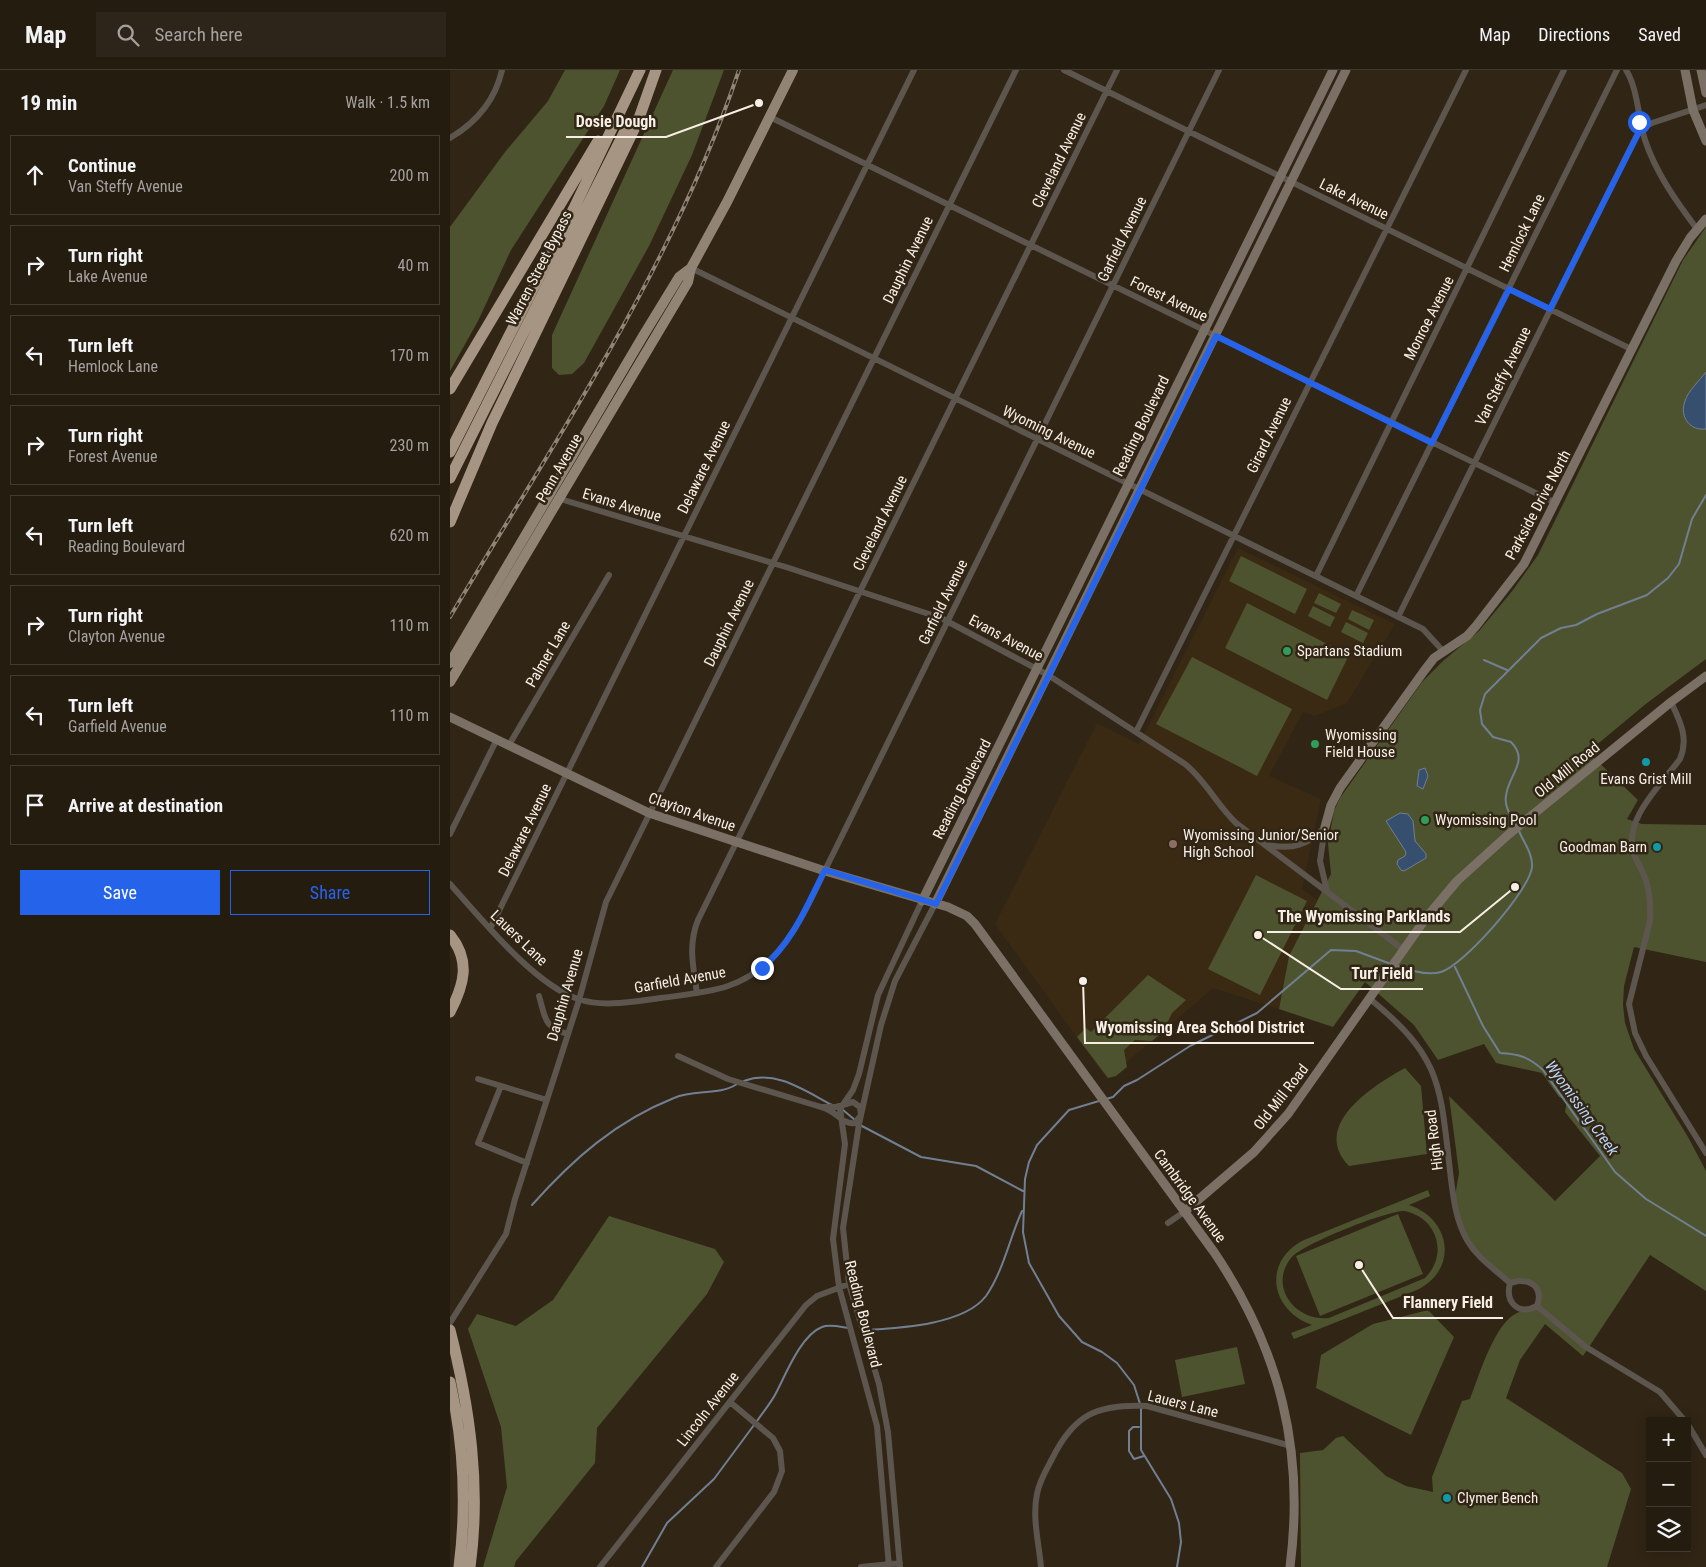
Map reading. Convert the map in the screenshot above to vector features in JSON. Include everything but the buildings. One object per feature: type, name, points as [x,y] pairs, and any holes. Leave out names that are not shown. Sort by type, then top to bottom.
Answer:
[{"type":"highway","points":[[450,389],[640,70]]},
{"type":"highway","name":"Warren Street Bypass","points":[[450,452],[574,208],[640,70]]},
{"type":"highway","points":[[450,522],[492,423],[638,121],[654,70]]},
{"type":"highway","name":"Warren Street Bypass","points":[[450,478],[654,70]]},
{"type":"highway","points":[[450,935],[460,951],[464,970],[461,990],[450,1012]]},
{"type":"highway","points":[[450,945],[457,959],[458,970],[455,988],[450,998]]},
{"type":"highway","points":[[450,1330],[468,1409],[473,1465],[475,1509],[470,1567]]},
{"type":"highway","points":[[450,1382],[459,1422],[464,1478],[463,1535],[459,1567]]},
{"type":"main road","name":"Penn Avenue","points":[[450,682],[679,277],[691,268],[793,70]]},
{"type":"main road","name":"Penn Avenue","points":[[450,663],[554,497]]},
{"type":"street","points":[[450,138],[471,124],[483,111],[497,87],[502,70]]},
{"type":"street","name":"Delaware Avenue","points":[[490,929],[914,70]]},
{"type":"street","name":"Dauphin Avenue","points":[[450,1323],[506,1234],[513,1206],[579,1000],[601,915],[649,813],[1016,70]]},
{"type":"street","name":"Lake Avenue","points":[[1064,70],[1633,350]]},
{"type":"street","name":"Cleveland Avenue","points":[[697,993],[692,939],[698,920],[1118,70]]},
{"type":"street","name":"Garfield Avenue","points":[[579,1000],[621,1003],[721,988],[740,981],[762,968],[776,955],[793,933],[1219,70]]},
{"type":"street","name":"Reading Boulevard","points":[[889,1565],[877,1426],[839,1287],[833,1238],[845,1144],[840,1111],[853,1090],[859,1074],[878,995],[922,901],[1333,70]]},
{"type":"street","name":"Reading Boulevard","points":[[900,1565],[888,1432],[878,1384],[849,1284],[844,1240],[844,1212],[861,1115],[881,1025],[895,981],[936,904],[1346,70]]},
{"type":"street","name":"Girard Avenue","points":[[1136,732],[1466,70]]},
{"type":"street","name":"Monroe Avenue","points":[[1316,576],[1564,70]]},
{"type":"street","name":"Hemlock Lane","points":[[1356,596],[1617,70]]},
{"type":"street","points":[[1626,70],[1631,82],[1641,128],[1651,157],[1664,182],[1697,229]]},
{"type":"street","points":[[1685,70],[1693,110],[1706,141]]},
{"type":"street","points":[[1701,70],[1706,93]]},
{"type":"street","points":[[1641,128],[1706,105]]},
{"type":"street","name":"Forest Avenue","points":[[770,117],[1556,503]]},
{"type":"street","name":"Van Steffy Avenue","points":[[1398,617],[1641,128]]},
{"type":"street","name":"Parkside Drive North","points":[[1327,892],[1320,861],[1325,827],[1331,805],[1340,788],[1434,658],[1467,636],[1510,584],[1533,549],[1676,261],[1697,229],[1706,219]]},
{"type":"street","name":"Wyoming Avenue","points":[[691,268],[955,400],[1398,617],[1428,633],[1443,651]]},
{"type":"street","name":"Evans Avenue","points":[[554,497],[772,563],[948,622],[1038,669],[1196,773],[1228,816],[1404,950]]},
{"type":"street","name":"Palmer Lane","points":[[509,745],[609,575]]},
{"type":"street","name":"Old Mill Road","points":[[1184,1212],[1232,1171],[1278,1125],[1298,1100],[1448,890],[1511,832],[1670,702],[1706,676]]},
{"type":"street","points":[[1670,702],[1682,728],[1684,749],[1680,759],[1640,812],[1632,831],[1633,851],[1646,880],[1650,921],[1629,1004],[1640,1044],[1706,1153]]},
{"type":"street","name":"Clayton Avenue","points":[[450,716],[649,813],[936,904]]},
{"type":"street","points":[[450,834],[497,739]]},
{"type":"street","points":[[1267,845],[1284,848],[1299,846],[1314,839],[1325,827]]},
{"type":"street","name":"Lauers Lane","points":[[450,884],[490,929],[546,980],[579,1000]]},
{"type":"street","name":"Cambridge Avenue","points":[[936,904],[958,911],[975,924],[1233,1280],[1261,1334],[1278,1383],[1291,1446],[1295,1503],[1290,1567]]},
{"type":"street","points":[[539,996],[548,1025],[552,1029],[567,1034]]},
{"type":"street","name":"High Road","points":[[1370,999],[1410,1035],[1429,1062],[1442,1100],[1458,1219],[1467,1239],[1477,1254],[1510,1283]]},
{"type":"street","points":[[678,1056],[728,1079],[834,1111],[846,1123],[852,1124],[858,1121],[861,1115],[860,1107],[855,1103],[848,1102],[831,1108],[821,1107]]},
{"type":"street","points":[[478,1079],[547,1100]]},
{"type":"street","points":[[501,1086],[478,1143],[527,1163]]},
{"type":"street","points":[[1168,1223],[1184,1212]]},
{"type":"street","points":[[1524,1281],[1532,1283],[1537,1288],[1539,1296],[1536,1306],[1527,1311],[1519,1310],[1512,1304],[1508,1290],[1510,1283],[1524,1281]]},
{"type":"street","name":"Lincoln Avenue","points":[[600,1567],[806,1305],[817,1296],[849,1284]]},
{"type":"street","points":[[1536,1306],[1586,1347],[1660,1392],[1682,1417]]},
{"type":"street","points":[[716,1567],[774,1492],[782,1472],[780,1451],[773,1438],[730,1402]]},
{"type":"street","name":"Lauers Lane","points":[[1041,1567],[1037,1495],[1064,1437],[1078,1422],[1094,1411],[1122,1406],[1147,1406],[1291,1446]]},
{"type":"street","points":[[1691,1430],[1706,1455]]},
{"type":"street","points":[[861,1567],[900,1565]]},
{"type":"shaded area","name":"Wyomissing Junior/Senior High School","points":[[1238,548],[1395,624],[1347,703],[1315,716],[1303,712],[1269,776],[1321,799],[1302,889],[1317,900],[1289,956],[1279,1009],[1213,988],[1107,1079],[995,924],[1097,723],[1139,744]]},
{"type":"green space","points":[[565,70],[620,70],[604,106],[511,250],[478,321],[450,371],[450,227],[505,152],[548,101]]},
{"type":"green space","points":[[673,70],[724,70],[692,155],[649,246],[584,363],[572,374],[559,375],[552,368],[552,335]]},
{"type":"green space","points":[[1706,227],[1706,659],[1647,703],[1588,752],[1638,800],[1627,819],[1642,824],[1706,825],[1706,962],[1634,947],[1624,986],[1623,1005],[1625,1023],[1634,1049],[1688,1137],[1706,1171],[1706,1291],[1650,1255],[1583,1356],[1545,1324],[1520,1360],[1506,1398],[1622,1473],[1631,1489],[1607,1567],[1301,1567],[1300,1453],[1323,1450],[1336,1438],[1343,1436],[1386,1476],[1406,1486],[1433,1492],[1432,1477],[1462,1401],[1470,1399],[1491,1346],[1507,1320],[1517,1313],[1527,1311],[1539,1301],[1532,1283],[1510,1283],[1471,1246],[1454,1202],[1459,1173],[1449,1096],[1555,1201],[1600,1156],[1565,1112],[1567,1100],[1559,1097],[1542,1073],[1496,1063],[1484,1044],[1438,1060],[1414,1025],[1365,982],[1333,1027],[1279,1009],[1289,956],[1331,874],[1328,844],[1334,811],[1340,798],[1422,682],[1444,660],[1479,631],[1513,590],[1538,555],[1683,260]]},
{"type":"green space","points":[[1241,556],[1307,589],[1295,614],[1229,581]]},
{"type":"green space","points":[[1319,593],[1341,604],[1336,613],[1314,603]]},
{"type":"green space","name":"Spartans Stadium","points":[[1247,603],[1349,655],[1327,700],[1225,648]]},
{"type":"green space","points":[[1313,606],[1335,617],[1330,627],[1308,616]]},
{"type":"green space","points":[[1352,610],[1374,620],[1369,630],[1348,619]]},
{"type":"green space","points":[[1346,622],[1368,633],[1363,643],[1341,632]]},
{"type":"green space","points":[[1192,657],[1292,709],[1257,776],[1156,724]]},
{"type":"green space","points":[[1256,875],[1307,901],[1260,995],[1208,969]]},
{"type":"green space","points":[[1148,975],[1186,1000],[1172,1013],[1163,1032],[1152,1041],[1135,1040],[1124,1050],[1127,1067],[1116,1076],[1108,1078],[1077,1037],[1086,1028],[1091,1032]]},
{"type":"green space","points":[[1405,1068],[1421,1086],[1427,1154],[1349,1166],[1339,1151],[1337,1136],[1341,1122],[1362,1096]]},
{"type":"green space","points":[[1428,1190],[1430,1196],[1409,1205],[1423,1212],[1434,1221],[1441,1233],[1444,1245],[1444,1258],[1439,1270],[1430,1281],[1417,1290],[1294,1339],[1291,1333],[1312,1325],[1298,1318],[1287,1308],[1280,1297],[1276,1285],[1277,1272],[1282,1260],[1291,1249],[1304,1240]],"holes":[[[1404,1211],[1425,1221],[1431,1229],[1436,1238],[1438,1248],[1432,1268],[1425,1278],[1329,1318],[1317,1318],[1306,1314],[1296,1308],[1289,1300],[1284,1291],[1285,1269],[1291,1258],[1298,1252],[1345,1229],[1380,1216]]]},
{"type":"green space","points":[[1398,1214],[1423,1274],[1320,1316],[1296,1256]]},
{"type":"green space","points":[[609,1216],[715,1249],[724,1262],[707,1294],[597,1428],[595,1463],[516,1561],[514,1567],[483,1567],[507,1487],[501,1427],[468,1329],[477,1314],[516,1326],[553,1300]]},
{"type":"green space","points":[[1428,1310],[1454,1337],[1411,1435],[1316,1388],[1321,1355],[1373,1324]]},
{"type":"green space","points":[[1237,1347],[1245,1384],[1182,1397],[1175,1360]]},
{"type":"water","points":[[1706,372],[1706,429],[1700,429],[1687,422],[1684,407],[1689,393]]},
{"type":"water","points":[[1425,768],[1428,776],[1423,789],[1417,786],[1419,770]]},
{"type":"water","points":[[1400,813],[1408,814],[1413,821],[1415,841],[1426,854],[1426,858],[1404,871],[1397,864],[1398,860],[1405,856],[1406,852],[1386,821]]},
{"type":"waterway","name":"Wyomissing Creek","points":[[1515,825],[1508,811],[1506,800],[1519,756],[1511,742],[1493,737],[1482,724],[1480,710],[1485,694],[1541,638],[1561,628],[1576,625],[1597,614],[1647,595],[1668,578],[1679,564],[1692,519],[1706,495]]},
{"type":"waterway","points":[[1484,660],[1507,670]]},
{"type":"waterway","name":"Wyomissing Creek","points":[[1395,965],[1424,973],[1441,972],[1451,967],[1464,956],[1494,926],[1520,892],[1532,867],[1528,849],[1519,831]]},
{"type":"waterway","points":[[1106,1099],[1113,1097],[1124,1086],[1137,1080],[1190,1046],[1257,1013],[1331,950],[1356,951],[1391,964]]},
{"type":"waterway","name":"Wyomissing Creek","points":[[1455,967],[1483,1026],[1500,1053],[1523,1057],[1543,1070],[1615,1172],[1646,1199],[1706,1236]]},
{"type":"waterway","points":[[744,1081],[756,1078],[779,1080],[801,1088],[832,1105]]},
{"type":"waterway","points":[[532,1205],[580,1157],[614,1130],[633,1118],[682,1095],[722,1090],[737,1084]]},
{"type":"waterway","points":[[1099,1101],[1069,1110],[1037,1145],[1029,1162],[1025,1179],[1023,1232],[1029,1263],[1059,1316],[1082,1342],[1102,1352],[1117,1363],[1134,1385],[1141,1407],[1141,1450],[1171,1499],[1179,1523],[1181,1542],[1177,1567]]},
{"type":"waterway","points":[[843,1110],[855,1120]]},
{"type":"waterway","points":[[860,1125],[921,1157],[976,1166],[1023,1191]]},
{"type":"waterway","points":[[866,1330],[930,1323],[947,1319],[976,1306],[992,1287],[1022,1211]]},
{"type":"waterway","points":[[757,1421],[774,1397],[795,1356],[807,1338],[814,1331],[825,1326],[849,1328]]},
{"type":"waterway","points":[[642,1567],[667,1523],[714,1479],[754,1425]]},
{"type":"waterway","points":[[1139,1427],[1133,1427],[1129,1431],[1129,1451],[1134,1459],[1144,1456]]},
{"type":"railway","points":[[450,617],[570,418],[646,283],[681,214],[712,143],[739,70]]},
{"type":"place","name":"Dosie Dough","points":[[759,103]]},
{"type":"place","name":"Spartans Stadium","points":[[1287,651]]},
{"type":"place","name":"Wyomissing Field House","points":[[1315,744]]},
{"type":"place","name":"Evans Grist Mill","points":[[1646,762]]},
{"type":"place","name":"Wyomissing Pool","points":[[1425,820]]},
{"type":"place","name":"Wyomissing Junior/Senior High School","points":[[1173,844]]},
{"type":"place","name":"Goodman Barn","points":[[1657,847]]},
{"type":"place","name":"The Wyomissing Parklands","points":[[1515,887]]},
{"type":"place","name":"Turf Field","points":[[1258,935]]},
{"type":"place","name":"Wyomissing Area School District","points":[[1083,981]]},
{"type":"place","name":"Flannery Field","points":[[1359,1265]]},
{"type":"place","name":"Clymer Bench","points":[[1447,1498]]},
{"type":"route","points":[[762,968],[782,949],[793,933],[825,870],[936,904],[1216,336],[1432,443],[1509,289],[1550,309],[1641,128],[1639,122]]}]
